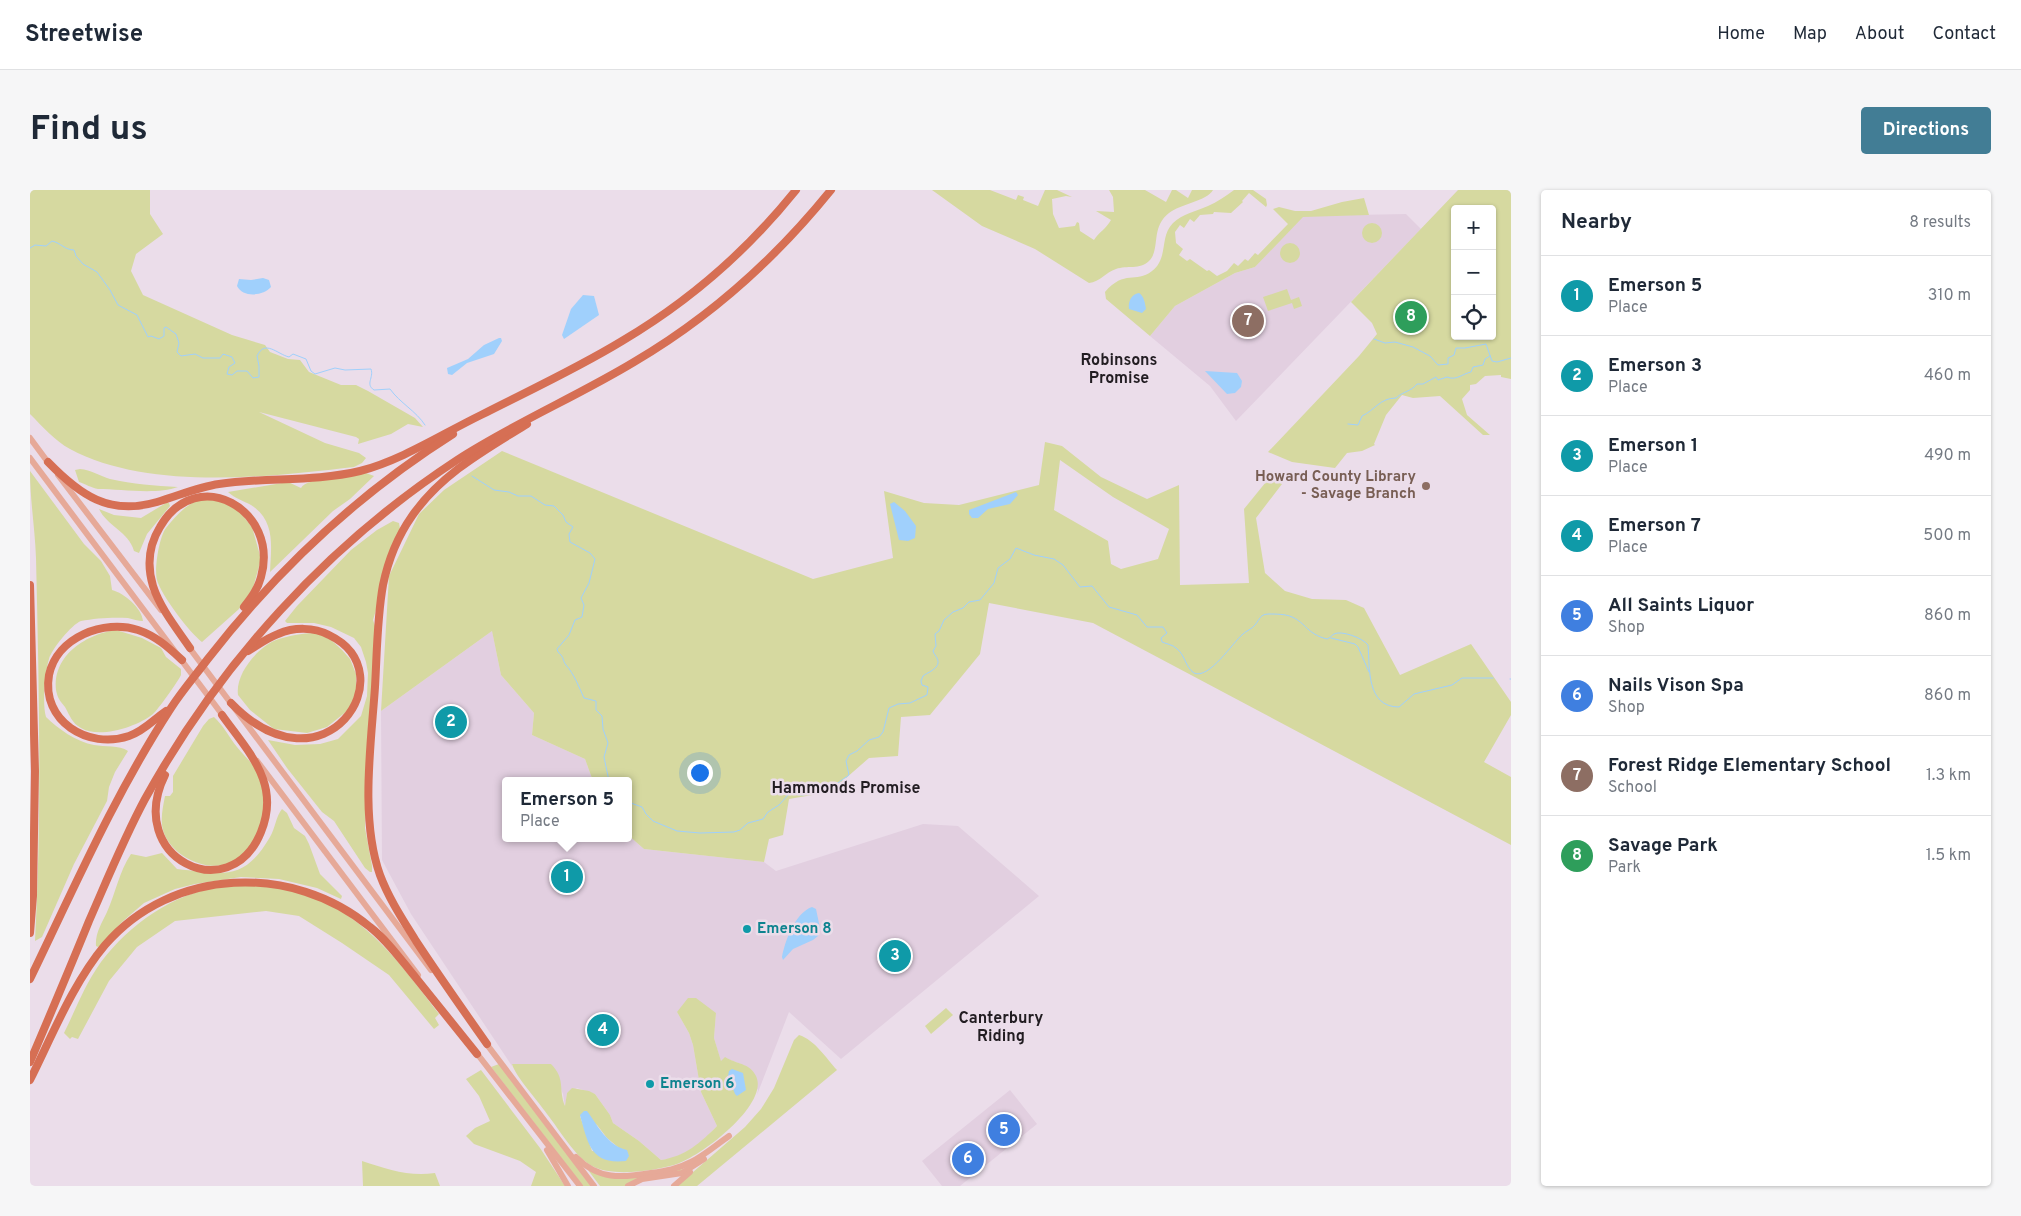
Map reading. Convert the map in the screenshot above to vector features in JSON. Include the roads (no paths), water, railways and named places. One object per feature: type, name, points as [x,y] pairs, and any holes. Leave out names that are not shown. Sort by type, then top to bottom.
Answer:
[{"type":"highway","points":[[48,462],[75,489],[93,499],[112,505],[136,506],[220,484],[313,478],[361,470],[401,455],[620,342],[681,302],[737,254],[771,220],[796,190]]},
{"type":"highway","points":[[788,237],[827,190]]},
{"type":"highway","points":[[30,1062],[123,842],[145,800],[185,732],[208,698],[263,629],[313,576],[396,504],[479,446],[632,364],[692,324],[732,292],[788,237],[831,190]]},
{"type":"highway","points":[[487,1044],[395,908],[384,884],[373,851],[370,827],[370,788],[375,680],[383,586],[391,557],[404,529],[419,506],[438,485],[460,466],[585,388]]},
{"type":"highway","points":[[221,642],[278,577],[354,507],[435,446],[510,400]]},
{"type":"highway","points":[[30,979],[117,800],[172,707],[221,642],[257,588],[263,568],[263,549],[255,524],[243,509],[227,500],[201,497],[181,504],[168,516],[153,539],[149,558],[150,578],[158,598],[190,648]]},
{"type":"highway","points":[[30,585],[35,762],[33,896],[30,933]]},
{"type":"highway","points":[[172,707],[151,724],[130,736],[109,740],[88,738],[79,735],[65,724],[55,710],[49,692],[50,674],[58,656],[66,646],[82,634],[102,628],[121,627],[138,630],[158,640],[182,660]]},
{"type":"highway","points":[[231,703],[249,720],[266,731],[285,737],[297,738],[319,736],[335,729],[349,716],[357,701],[360,684],[354,657],[343,643],[326,633],[309,629],[289,630],[269,637],[244,653]]},
{"type":"highway","points":[[185,732],[159,788],[155,806],[160,837],[169,851],[191,866],[208,869],[228,866],[245,856],[257,842],[264,825],[267,798],[259,771],[222,714]]},
{"type":"highway","points":[[30,1080],[82,977],[115,935],[140,914],[171,897],[201,887],[234,882],[268,883],[303,890],[329,900],[357,916],[396,954],[477,1054]]},
{"type":"main road","points":[[30,438],[594,1186]]},
{"type":"main road","points":[[30,458],[477,1054],[580,1186]]},
{"type":"main road","points":[[537,1111],[582,1163],[590,1169],[607,1176],[633,1176],[679,1167],[699,1158],[729,1136],[674,1186]]},
{"type":"main road","points":[[527,1120],[568,1186]]},
{"type":"main road","points":[[628,1186],[642,1179],[682,1174],[705,1158]]},
{"type":"water","points":[[263,278],[269,280],[271,287],[258,294],[248,294],[237,286],[239,279]]},
{"type":"water","points":[[1139,293],[1145,302],[1146,309],[1142,313],[1129,309],[1131,299]]},
{"type":"water","points":[[583,295],[594,296],[599,315],[564,339],[562,335],[571,309]]},
{"type":"water","points":[[499,338],[502,341],[494,354],[467,363],[452,375],[448,374],[447,368],[468,359],[484,345]]},
{"type":"water","points":[[1205,371],[1237,373],[1242,381],[1241,387],[1235,393],[1227,394]]},
{"type":"water","points":[[1016,492],[1018,495],[1010,504],[988,509],[978,518],[972,518],[969,514],[969,510]]},
{"type":"water","points":[[894,502],[905,511],[916,526],[915,538],[908,541],[899,540],[890,504]]},
{"type":"water","points":[[812,907],[816,909],[820,928],[818,936],[793,949],[783,960],[783,951],[792,928],[801,915]]},
{"type":"water","points":[[732,1069],[743,1073],[746,1090],[737,1096],[728,1076],[729,1071]]},
{"type":"water","points":[[587,1111],[609,1140],[620,1148],[627,1150],[629,1156],[626,1161],[605,1160],[598,1156],[586,1135],[580,1115]]},
{"type":"waterway","points":[[30,248],[35,245],[46,246],[52,241],[74,250],[76,256],[83,264],[97,272],[118,305],[137,315],[148,337],[151,336],[159,339],[164,336],[164,328],[166,327],[176,334],[179,343],[177,352],[181,356],[195,354],[203,358],[220,358],[223,354],[232,357],[235,363],[229,367],[227,374],[232,375],[237,371],[247,371],[253,378],[259,377],[257,356],[260,351],[267,348],[289,357],[293,354],[306,359],[311,371],[315,374],[335,368],[345,370],[371,369],[371,388],[374,390],[390,389],[425,425]]},
{"type":"waterway","points":[[1374,339],[1385,343],[1395,342],[1413,347],[1430,356],[1438,365],[1448,364],[1448,358],[1454,355],[1456,348],[1486,344],[1492,361],[1497,362],[1511,358]]},
{"type":"waterway","points":[[1348,424],[1358,425],[1362,416],[1382,402],[1396,398],[1417,384],[1423,384],[1436,377],[1438,380],[1447,377],[1459,377],[1471,372],[1473,367],[1483,365],[1485,359],[1490,356]]},
{"type":"waterway","points":[[472,476],[494,490],[509,492],[518,496],[531,496],[545,505],[554,506],[563,515],[566,522],[573,527],[569,534],[570,542],[590,553],[595,559],[589,583],[581,598],[584,605],[582,617],[575,620],[569,635],[557,649],[574,676],[584,698],[596,701],[596,710],[602,716],[603,729],[608,743],[604,757],[608,777]]},
{"type":"waterway","points":[[632,803],[642,807],[653,821],[677,831],[700,833],[734,832],[740,830],[748,823],[763,819],[768,812],[779,805],[789,794],[803,795],[828,790],[849,775],[846,761],[849,755],[857,751],[869,740],[879,737],[883,732],[889,708],[898,704],[910,703],[927,695],[928,687],[922,685],[921,681],[923,676],[938,664],[933,651],[936,646],[935,634],[939,631],[944,620],[953,612],[963,608],[969,602],[980,600],[994,583],[998,568],[1010,559],[1016,548],[1034,555],[1054,559],[1063,565],[1080,587],[1092,586],[1109,607],[1137,615],[1147,627],[1163,627],[1167,633],[1161,638],[1162,642],[1173,646],[1179,651],[1194,673],[1200,674],[1207,671],[1262,616],[1274,614],[1292,617],[1320,637],[1327,639],[1334,634],[1342,633],[1352,635],[1365,642],[1368,645],[1372,685],[1381,701],[1388,705],[1399,707],[1414,694],[1452,685],[1462,678],[1493,678]]},
{"type":"waterway","points":[[1331,638],[1355,644],[1369,672]]},
{"type":"place","name":"Savage Park","points":[[1411,317]]},
{"type":"place","name":"Forest Ridge Elementary School","points":[[1248,321]]},
{"type":"place","name":"Howard County Library - Savage Branch","points":[[1426,486]]},
{"type":"place","name":"Emerson 3","points":[[451,722]]},
{"type":"place","name":"Emerson 5","points":[[567,877]]},
{"type":"place","name":"Emerson 8","points":[[747,929]]},
{"type":"place","name":"Emerson 1","points":[[895,956]]},
{"type":"place","name":"Emerson 7","points":[[603,1030]]},
{"type":"place","name":"Emerson 6","points":[[650,1084]]},
{"type":"place","name":"All Saints Liquor","points":[[1004,1130]]},
{"type":"place","name":"Nails Vison Spa","points":[[968,1159]]},
{"type":"district","name":"Robinsons Promise","points":[[1119,370]]},
{"type":"district","name":"Hammonds Promise","points":[[846,789]]},
{"type":"district","name":"Canterbury Riding","points":[[1001,1028]]}]
